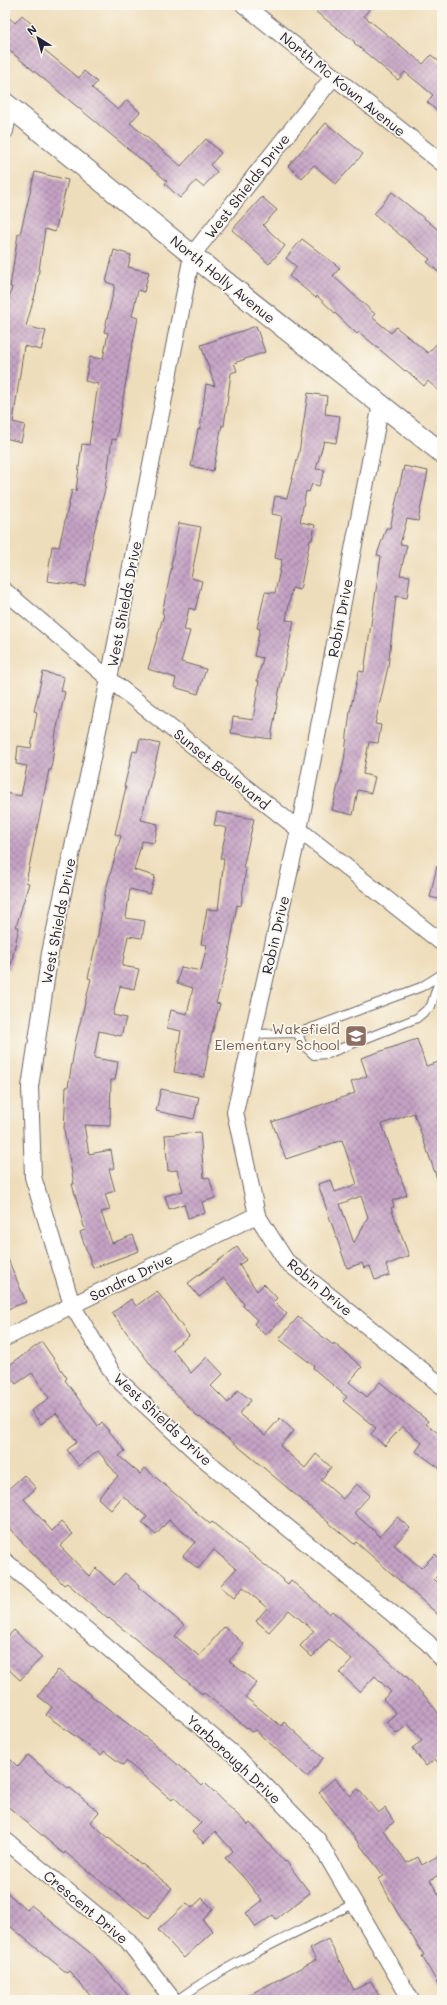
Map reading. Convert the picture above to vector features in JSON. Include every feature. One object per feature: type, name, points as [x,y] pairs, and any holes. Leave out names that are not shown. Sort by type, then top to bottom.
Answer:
[{"type":"street","name":"North Mc Kown Avenue","points":[[244,5],[442,163]]},
{"type":"street","name":"West Shields Drive","points":[[334,76],[192,255],[110,679],[50,953],[30,1087],[32,1177],[72,1305],[115,1377],[197,1453],[428,1643],[442,1659]]},
{"type":"street","name":"North Holly Avenue","points":[[8,105],[192,255],[442,453]]},
{"type":"street","points":[[5,131],[8,105]]},
{"type":"street","name":"Robin Drive","points":[[381,404],[299,830],[235,1112],[257,1215],[286,1261],[442,1386]]},
{"type":"street","name":"Sunset Boulevard","points":[[5,592],[110,679],[442,943]]},
{"type":"street","name":"Sandra Drive","points":[[5,1338],[257,1215]]},
{"type":"street","name":"Yarborough Drive","points":[[5,1561],[239,1759],[317,1839],[411,2000]]},
{"type":"street","name":"Crescent Drive","points":[[5,1840],[127,1940],[173,2000]]},
{"type":"lane","points":[[298,1033],[302,1044],[314,1055],[327,1054],[417,1018],[431,1006],[441,975]]},
{"type":"lane","points":[[253,1034],[298,1033],[421,987],[441,975]]},
{"type":"lane","points":[[177,2000],[222,1971],[355,1903]]},
{"type":"building","points":[[307,5],[373,5],[364,16],[423,64],[431,55],[442,64],[442,115],[427,102],[433,95],[405,72],[398,80],[354,43],[355,42]]},
{"type":"building","points":[[5,14],[15,23],[22,15],[37,29],[31,35],[43,46],[42,48],[79,78],[84,71],[97,82],[92,88],[118,110],[127,100],[140,112],[130,123],[181,166],[206,139],[221,153],[210,165],[217,172],[203,187],[196,181],[180,198],[165,184],[167,181],[5,47]]},
{"type":"building","points":[[326,123],[363,154],[336,184],[314,165],[302,178],[288,166]]},
{"type":"building","points":[[35,172],[68,180],[55,232],[45,229],[36,291],[26,326],[46,331],[41,350],[24,346],[13,422],[25,425],[21,442],[5,438],[5,313],[12,287],[10,287],[18,234],[20,234]]},
{"type":"building","points":[[392,192],[442,233],[442,275],[427,262],[430,259],[374,214]]},
{"type":"building","points":[[262,197],[277,210],[263,225],[285,246],[269,264],[232,230]]},
{"type":"building","points":[[302,239],[340,268],[333,276],[375,314],[372,317],[391,333],[396,327],[428,353],[442,338],[442,394],[428,381],[424,386],[359,332],[357,334],[317,296],[316,298],[289,276],[297,267],[286,258]]},
{"type":"building","points":[[114,250],[131,255],[128,267],[149,272],[144,292],[138,290],[132,316],[138,318],[116,440],[112,439],[105,489],[93,536],[85,586],[47,581],[52,546],[59,547],[72,490],[76,491],[82,444],[89,445],[98,384],[85,381],[90,357],[103,359],[108,333],[104,332],[115,285],[106,282]]},
{"type":"building","points":[[256,326],[265,352],[234,363],[237,371],[231,373],[224,426],[222,425],[213,471],[191,466],[198,429],[200,429],[206,384],[215,386],[201,345]]},
{"type":"building","points":[[308,393],[327,396],[325,414],[340,416],[336,443],[324,441],[316,469],[325,470],[319,486],[312,484],[309,492],[306,491],[300,522],[315,525],[312,540],[310,540],[300,590],[292,588],[286,620],[294,621],[271,739],[231,733],[233,717],[253,720],[259,681],[257,681],[263,658],[254,656],[260,629],[257,628],[265,592],[275,593],[282,560],[275,558],[282,516],[272,514],[275,496],[287,498],[299,453]]},
{"type":"building","points":[[404,466],[428,471],[418,521],[407,519],[400,544],[407,545],[400,575],[410,576],[407,598],[396,596],[388,667],[375,724],[381,725],[378,743],[369,742],[363,774],[375,777],[371,793],[358,790],[353,815],[332,810],[344,761],[350,711],[359,671],[364,672],[381,556],[377,555],[386,528],[390,528]]},
{"type":"building","points":[[179,523],[201,527],[191,578],[202,581],[195,610],[189,608],[184,630],[190,631],[181,662],[206,669],[198,694],[174,687],[176,678],[148,669],[164,614],[162,613]]},
{"type":"building","points":[[43,672],[64,677],[61,691],[65,692],[56,732],[51,770],[49,770],[26,882],[29,883],[16,927],[19,927],[10,969],[5,968],[5,878],[9,865],[5,864],[5,793],[21,796],[27,766],[16,764],[18,746],[31,748],[37,712],[34,711]]},
{"type":"building","points":[[140,739],[160,744],[141,820],[158,824],[154,843],[142,841],[134,870],[155,876],[150,894],[130,889],[126,918],[145,921],[142,938],[128,936],[122,966],[139,969],[134,989],[120,986],[113,1015],[126,1018],[121,1036],[99,1031],[94,1058],[118,1062],[115,1080],[111,1080],[110,1126],[84,1125],[89,1154],[111,1150],[114,1168],[109,1169],[115,1191],[105,1194],[110,1210],[101,1212],[112,1243],[133,1235],[139,1251],[93,1268],[80,1232],[85,1230],[72,1184],[74,1184],[64,1130],[66,1087],[68,1087],[76,1039],[91,979],[88,978],[105,893],[121,836],[115,834],[126,787],[124,787],[133,751],[137,752]]},
{"type":"building","points":[[217,812],[254,819],[243,868],[246,868],[241,906],[237,905],[227,965],[216,1003],[220,1004],[211,1037],[204,1077],[174,1072],[181,1031],[167,1028],[171,1010],[187,1014],[193,988],[177,983],[181,967],[201,971],[207,945],[201,944],[207,909],[218,910],[224,859],[220,858],[227,828],[214,825]]},
{"type":"building","points":[[437,866],[442,867],[442,900],[430,897]]},
{"type":"building","name":"Wakefield Elementary School","points":[[417,1039],[426,1066],[442,1061],[442,1187],[440,1187],[414,1113],[382,1124],[407,1195],[392,1201],[394,1207],[391,1208],[409,1256],[386,1265],[390,1275],[375,1280],[370,1266],[364,1268],[362,1263],[347,1268],[318,1184],[331,1180],[335,1192],[357,1184],[342,1140],[286,1159],[272,1122],[355,1093],[351,1082],[367,1076],[361,1058]],"holes":[[[361,1196],[368,1217],[354,1243],[340,1204]]]},
{"type":"building","points":[[161,1089],[199,1097],[194,1119],[156,1111]]},
{"type":"building","points":[[200,1132],[204,1178],[209,1177],[215,1198],[202,1202],[205,1213],[188,1218],[184,1204],[169,1209],[165,1196],[183,1191],[177,1170],[168,1171],[165,1135]]},
{"type":"building","points":[[237,1247],[246,1260],[239,1265],[257,1291],[264,1284],[277,1298],[274,1301],[287,1314],[265,1335],[254,1324],[257,1320],[243,1306],[244,1304],[224,1278],[199,1297],[188,1283]]},
{"type":"building","points":[[5,1252],[26,1302],[5,1310]]},
{"type":"building","points":[[157,1291],[189,1336],[172,1349],[191,1373],[207,1357],[223,1374],[211,1386],[228,1403],[238,1390],[251,1400],[239,1414],[265,1435],[280,1418],[294,1431],[280,1446],[305,1468],[316,1454],[331,1467],[321,1480],[343,1499],[356,1484],[370,1495],[354,1513],[380,1536],[397,1517],[410,1528],[394,1545],[421,1568],[435,1554],[442,1561],[442,1571],[434,1579],[442,1587],[442,1618],[356,1542],[354,1544],[239,1447],[200,1417],[199,1418],[163,1381],[112,1313],[131,1299],[136,1306]]},
{"type":"building","points":[[298,1317],[333,1345],[334,1343],[362,1367],[349,1382],[367,1397],[380,1382],[428,1421],[426,1424],[442,1436],[442,1470],[416,1451],[422,1443],[402,1426],[385,1446],[371,1434],[376,1428],[343,1401],[347,1397],[313,1368],[314,1366],[279,1339]]},
{"type":"building","points":[[42,1342],[67,1378],[65,1380],[98,1426],[102,1422],[125,1451],[119,1456],[140,1474],[145,1468],[210,1524],[212,1522],[288,1584],[291,1580],[329,1614],[332,1611],[407,1677],[431,1703],[442,1719],[442,1768],[435,1759],[426,1766],[412,1748],[422,1741],[408,1724],[397,1734],[386,1722],[396,1713],[383,1699],[391,1692],[375,1676],[360,1692],[340,1673],[352,1660],[329,1639],[312,1657],[300,1646],[314,1631],[289,1610],[269,1632],[256,1621],[267,1608],[243,1587],[234,1598],[220,1586],[236,1569],[214,1550],[198,1569],[183,1556],[195,1542],[169,1520],[156,1535],[142,1523],[147,1517],[123,1496],[111,1510],[98,1498],[118,1476],[98,1451],[79,1466],[67,1450],[77,1442],[56,1413],[41,1424],[31,1411],[49,1398],[32,1373],[16,1384],[5,1368]]},
{"type":"building","points":[[24,1475],[36,1488],[24,1499],[52,1531],[61,1522],[73,1534],[60,1546],[89,1576],[96,1568],[114,1585],[125,1573],[139,1585],[138,1587],[184,1625],[175,1636],[199,1656],[224,1627],[244,1644],[229,1661],[257,1683],[245,1697],[281,1726],[284,1722],[323,1758],[307,1777],[255,1730],[252,1732],[203,1692],[202,1694],[158,1657],[109,1618],[108,1619],[67,1583],[64,1585],[18,1538],[5,1523],[5,1492]]},
{"type":"building","points":[[14,1630],[42,1657],[20,1680],[5,1666],[5,1640]]},
{"type":"building","points":[[58,1670],[154,1744],[202,1786],[205,1783],[248,1825],[250,1823],[285,1862],[286,1861],[310,1893],[276,1919],[273,1915],[256,1927],[246,1913],[262,1901],[244,1878],[225,1858],[233,1851],[215,1831],[204,1843],[192,1832],[201,1823],[174,1797],[172,1800],[126,1761],[123,1765],[104,1751],[101,1755],[46,1715],[52,1707],[38,1696]]},
{"type":"building","points":[[5,1754],[18,1767],[28,1755],[69,1789],[70,1788],[99,1812],[90,1822],[141,1865],[142,1864],[172,1888],[149,1918],[105,1885],[65,1852],[64,1854],[5,1804]]},
{"type":"building","points":[[335,1778],[350,1796],[358,1789],[378,1813],[385,1808],[394,1822],[383,1830],[407,1863],[418,1857],[422,1865],[438,1856],[442,1863],[442,1873],[430,1880],[442,1900],[442,1991],[422,1956],[424,1955],[397,1912],[379,1879],[384,1876],[319,1792]]},
{"type":"building","points":[[5,1891],[27,1910],[31,1905],[94,1956],[132,2000],[94,2000],[69,1971],[67,1973],[5,1922]]},
{"type":"building","points":[[202,1898],[213,1909],[203,1920],[213,1931],[184,1958],[158,1930],[187,1903],[192,1908]]},
{"type":"building","points":[[328,1939],[354,1990],[371,1981],[381,2000],[239,2000],[316,1960],[310,1949]]},
{"type":"place","name":"Wakefield Elementary School","points":[[356,1036]]}]
